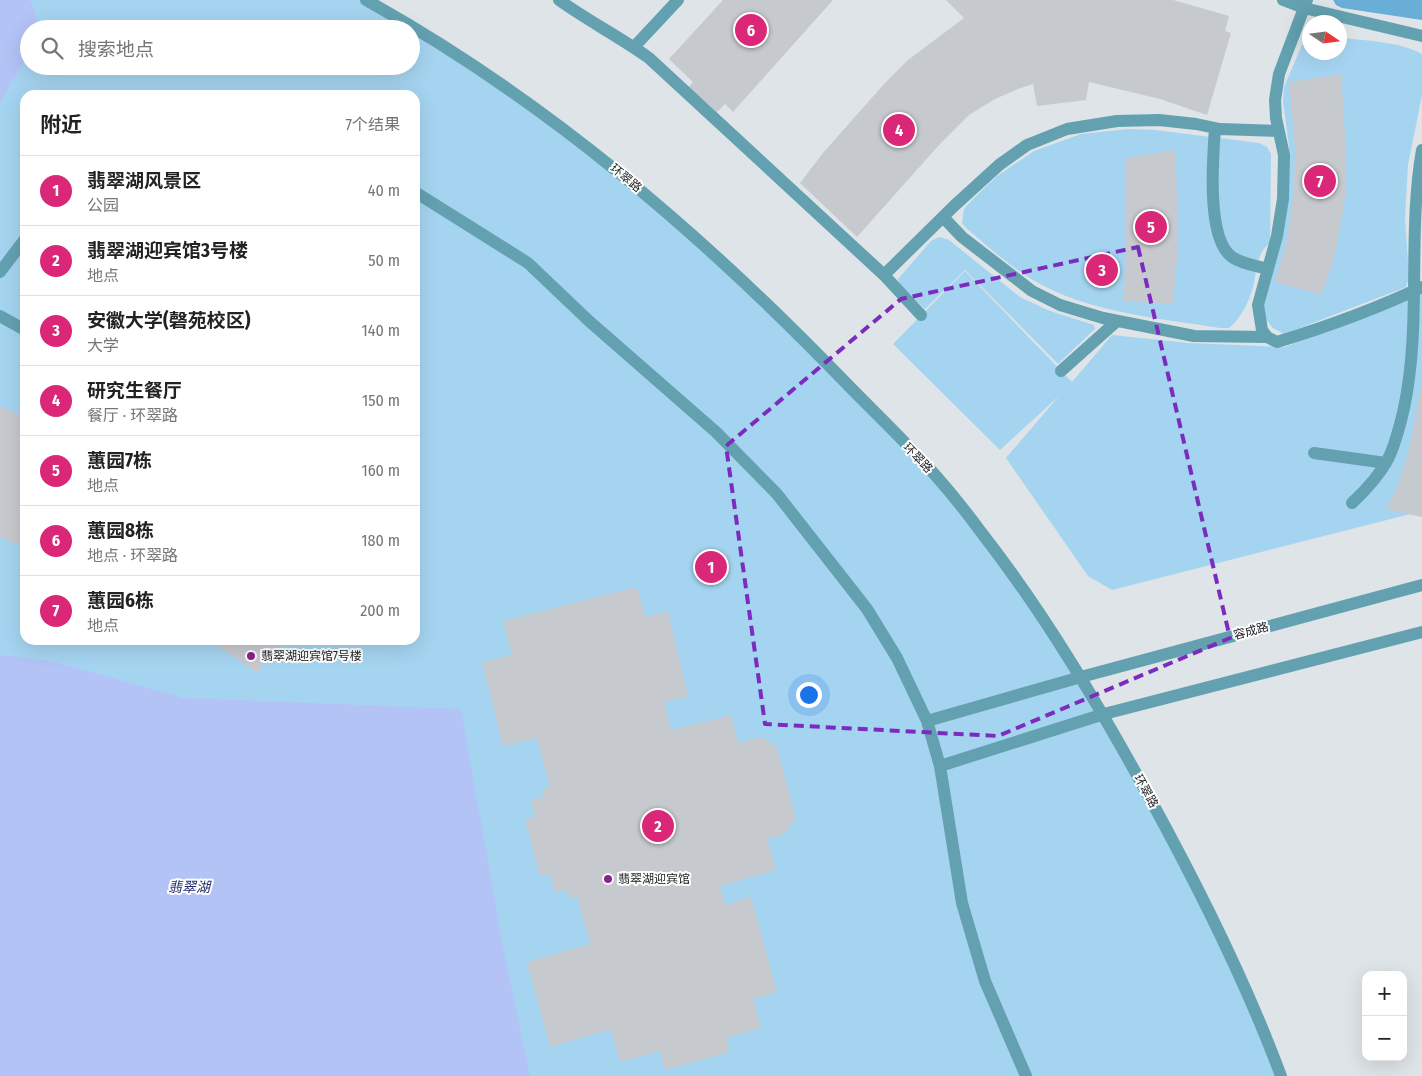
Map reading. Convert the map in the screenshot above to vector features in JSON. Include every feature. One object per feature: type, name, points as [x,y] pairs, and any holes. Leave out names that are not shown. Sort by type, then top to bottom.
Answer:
[{"type":"street","name":"环翠路","points":[[366,0],[401,20]]},
{"type":"street","points":[[559,0],[649,58],[884,274],[921,315]]},
{"type":"street","points":[[634,47],[678,0]]},
{"type":"street","points":[[1283,0],[1306,4],[1422,36]]},
{"type":"street","points":[[1267,337],[1262,330],[1258,305],[1279,227],[1283,199],[1284,155],[1275,100],[1279,74],[1288,46],[1306,4]]},
{"type":"street","name":"环翠路","points":[[420,32],[548,118],[619,172],[725,263],[798,333],[936,476],[1032,600],[1104,714],[1172,838],[1210,914],[1244,987],[1281,1076]]},
{"type":"street","points":[[884,274],[943,216],[999,165],[1027,145],[1067,128],[1117,121],[1159,120],[1215,128],[1279,131]]},
{"type":"street","points":[[1215,128],[1213,198],[1218,235],[1225,250],[1232,257],[1268,269]]},
{"type":"street","points":[[1352,503],[1368,488],[1386,463],[1400,426],[1410,379],[1419,288],[1415,223],[1422,150]]},
{"type":"street","points":[[420,196],[528,263],[589,321],[716,432],[777,494],[867,608],[897,658],[927,721],[940,766],[962,903],[985,981],[1026,1076]]},
{"type":"street","points":[[943,216],[962,237],[1032,291],[1060,305],[1117,321],[1194,336],[1267,337],[1277,342],[1301,335],[1419,288]]},
{"type":"street","points":[[0,272],[20,246]]},
{"type":"street","points":[[0,316],[20,327]]},
{"type":"street","points":[[1061,371],[1117,321]]},
{"type":"street","points":[[1314,453],[1386,463]]},
{"type":"street","name":"容成路","points":[[927,721],[1081,677],[1422,585]]},
{"type":"street","points":[[940,766],[1104,714],[1422,632]]},
{"type":"highlighted area","points":[[1138,247],[1230,638],[998,736],[765,724],[726,446],[901,299]]},
{"type":"shaded area","points":[[0,0],[366,0],[398,20],[20,20],[20,75],[420,75],[420,34],[485,74],[658,205],[936,475],[1031,601],[1172,838],[1281,1076],[0,1076]]},
{"type":"shaded area","points":[[1333,0],[1422,0],[1422,20],[1342,8],[1336,5]]},
{"type":"shaded area","points":[[1347,39],[1393,44],[1422,54],[1422,95],[1408,165],[1405,218],[1409,277],[1406,287],[1284,334],[1273,328],[1262,314],[1289,169],[1289,146],[1283,101],[1284,87],[1302,45],[1302,60],[1347,60]]},
{"type":"shaded area","points":[[1128,129],[1155,130],[1259,143],[1267,147],[1271,154],[1270,243],[1265,247],[1260,257],[1247,304],[1241,315],[1229,328],[1116,311],[1065,296],[1019,271],[962,223],[964,209],[973,199],[997,176],[1034,151],[1081,134]]},
{"type":"shaded area","points":[[939,237],[949,240],[1020,297],[1050,311],[1094,325],[1095,329],[1058,364],[965,270],[925,309],[900,285],[898,279],[931,241]]},
{"type":"shaded area","points":[[965,271],[1072,382],[1112,335],[1188,343],[1285,347],[1422,294],[1422,511],[1112,590],[1088,576],[1006,458],[1059,396],[1000,450],[893,344]]},
{"type":"water","points":[[0,0],[30,0],[37,20],[20,20],[20,69],[0,102]]},
{"type":"water","name":"翡翠湖","points":[[0,655],[52,661],[184,698],[461,709],[502,941],[530,1076],[0,1076]]},
{"type":"building","points":[[723,0],[833,0],[733,112],[725,104],[717,112],[689,87],[693,82],[669,59]]},
{"type":"building","points":[[946,0],[1173,0],[1229,16],[1225,31],[1231,33],[1207,115],[1160,99],[1089,82],[1086,100],[1037,106],[1033,84],[1018,89],[995,99],[969,115],[939,145],[857,237],[800,183],[823,153],[884,84],[908,60],[964,18]]},
{"type":"building","points":[[1341,74],[1346,150],[1345,200],[1334,260],[1321,295],[1275,282],[1287,240],[1294,188],[1295,149],[1289,82]]},
{"type":"building","points":[[1175,150],[1178,218],[1173,304],[1123,301],[1126,257],[1125,158]]},
{"type":"building","points":[[1421,386],[1422,517],[1386,509],[1397,488],[1405,463]]},
{"type":"building","points":[[0,406],[20,415],[20,546],[0,537]]},
{"type":"building","points":[[637,587],[645,617],[668,611],[688,696],[664,702],[671,730],[731,715],[738,743],[763,737],[777,748],[796,818],[785,834],[767,839],[776,870],[720,886],[725,905],[751,897],[777,992],[753,999],[761,1028],[726,1038],[730,1052],[665,1070],[660,1051],[620,1062],[611,1029],[550,1047],[527,962],[590,944],[577,896],[569,898],[567,890],[555,893],[550,874],[540,876],[525,819],[535,816],[531,800],[544,797],[542,789],[550,787],[537,738],[503,746],[482,662],[512,655],[503,621]]},
{"type":"building","name":"翡翠湖迎宾馆7号楼","points":[[216,645],[277,645],[257,673]]},
{"type":"place","name":"蕙园8栋","points":[[751,30]]},
{"type":"place","name":"研究生餐厅","points":[[899,130]]},
{"type":"place","name":"蕙园6栋","points":[[1320,181]]},
{"type":"place","name":"蕙园7栋","points":[[1151,227]]},
{"type":"place","name":"安徽大学(磬苑校区)","points":[[1102,270]]},
{"type":"place","name":"翡翠湖风景区","points":[[711,567]]},
{"type":"place","name":"翡翠湖迎宾馆7号楼","points":[[251,656]]},
{"type":"place","name":"翡翠湖迎宾馆3号楼","points":[[658,826]]},
{"type":"place","name":"翡翠湖迎宾馆","points":[[608,879]]}]
